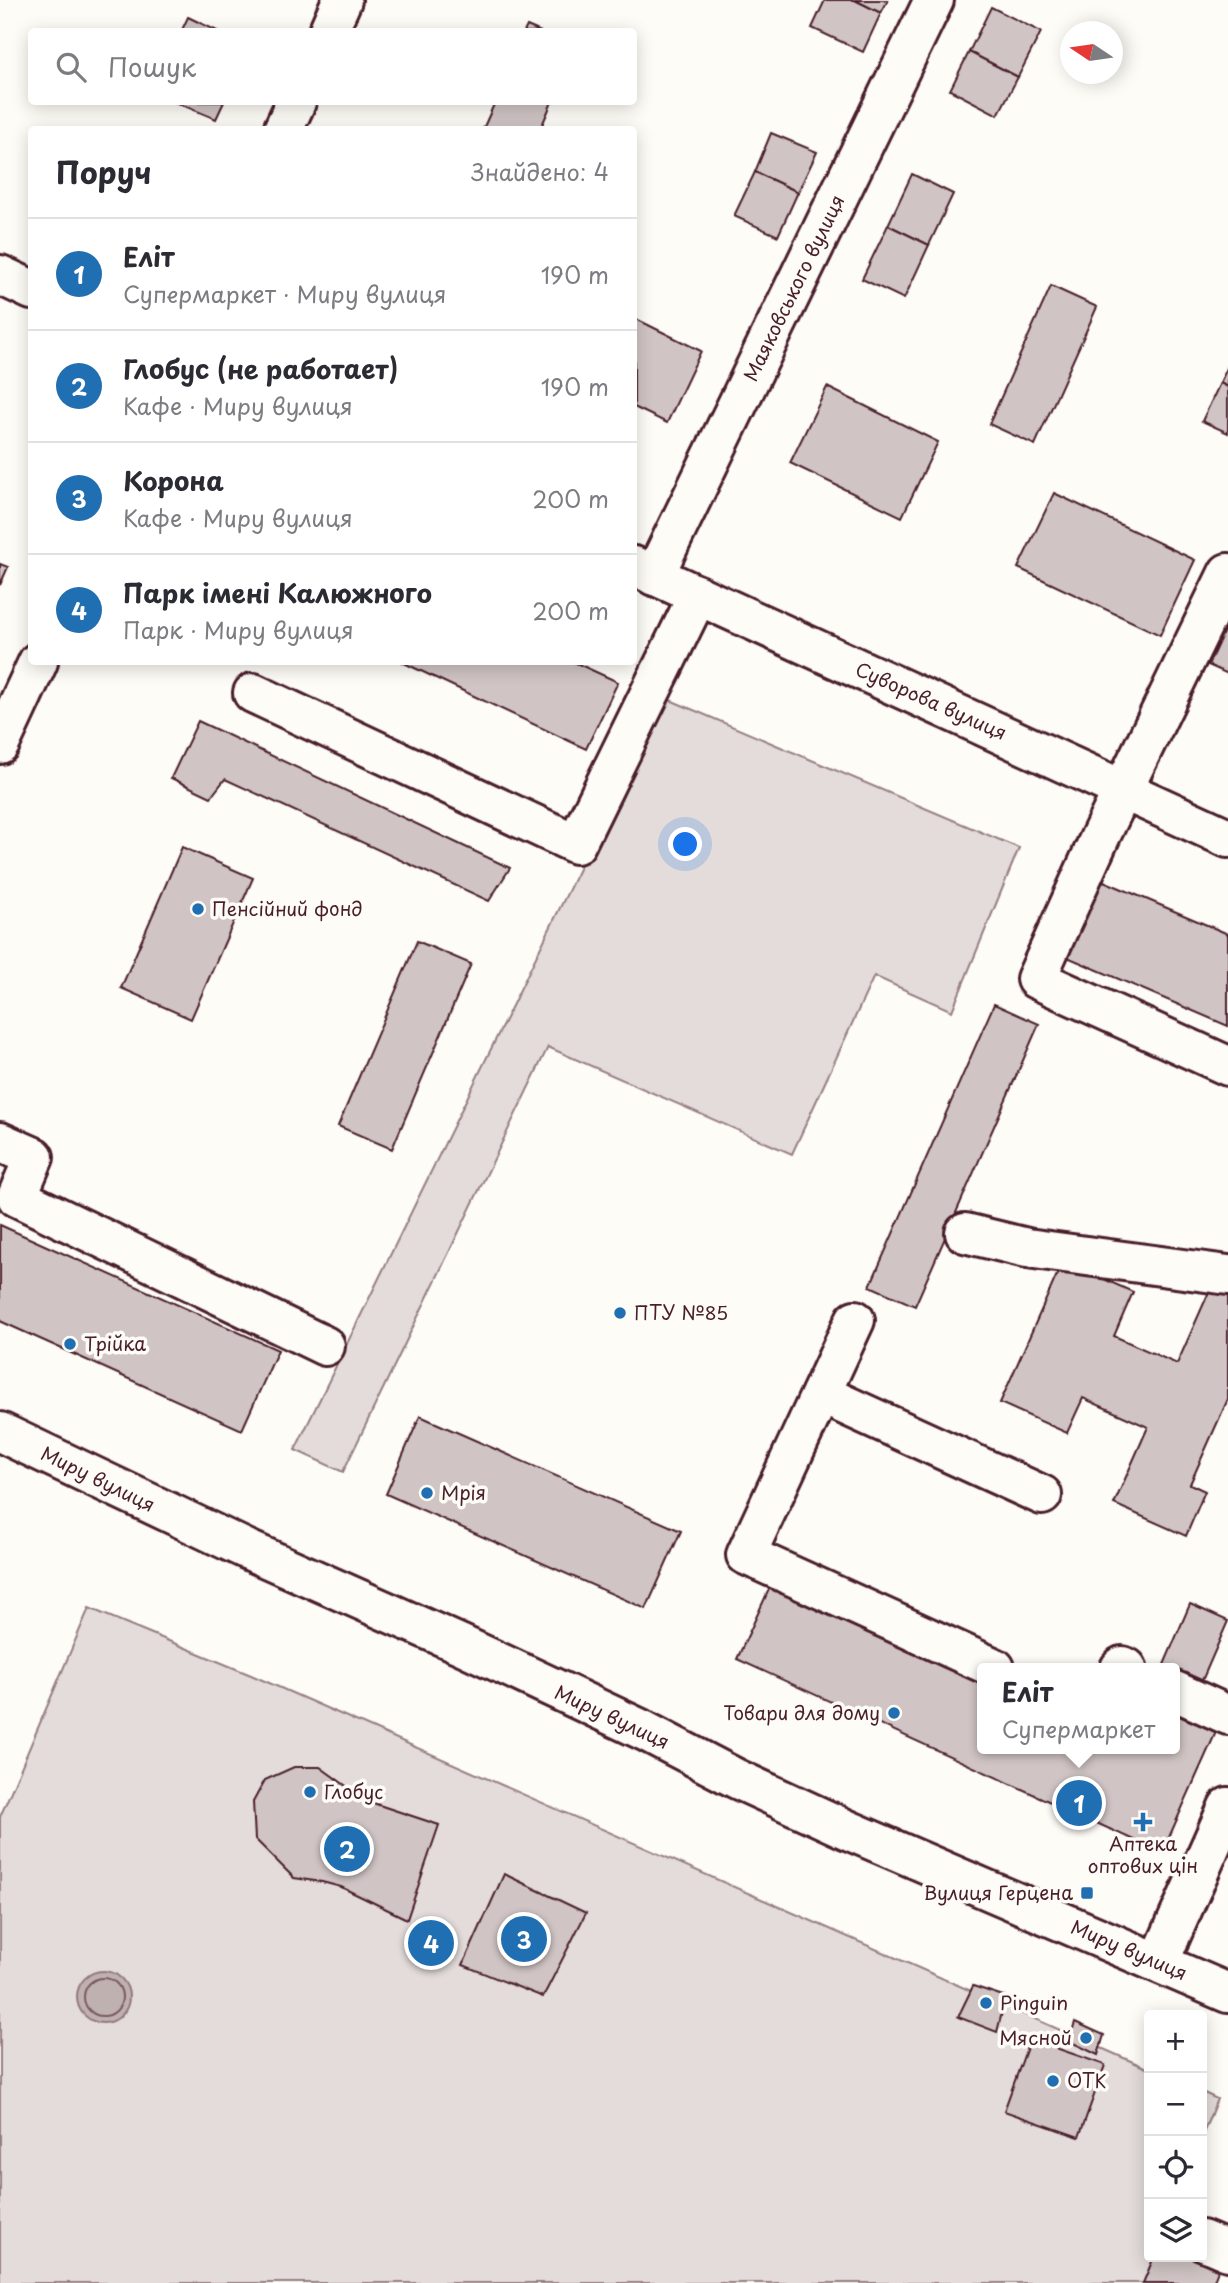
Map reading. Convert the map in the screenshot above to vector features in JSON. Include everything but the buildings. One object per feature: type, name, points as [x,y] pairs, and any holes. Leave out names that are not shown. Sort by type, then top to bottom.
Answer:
[{"type":"street","points":[[330,28],[342,0]]},
{"type":"street","name":"Маяковського вулиця","points":[[644,571],[934,0]]},
{"type":"street","points":[[285,126],[295,105]]},
{"type":"street","points":[[0,275],[28,288]]},
{"type":"street","name":"Суворова вулиця","points":[[644,571],[1228,838]]},
{"type":"street","points":[[1228,573],[1036,979],[1228,1066]]},
{"type":"street","points":[[253,693],[576,844],[698,595]]},
{"type":"street","points":[[0,744],[37,665]]},
{"type":"street","points":[[0,1142],[34,1157],[17,1197],[325,1346]]},
{"type":"street","points":[[965,1233],[1027,1248],[1228,1275]]},
{"type":"street","points":[[855,1320],[746,1555],[984,1663]]},
{"type":"street","points":[[821,1394],[1042,1495]]},
{"type":"street","name":"Миру вулиця","points":[[0,1432],[246,1549],[462,1645],[848,1830],[1228,1993]]},
{"type":"street","points":[[1180,1692],[1228,1715]]},
{"type":"street","points":[[1159,1962],[1228,1807]]},
{"type":"street","points":[[1207,2241],[1228,2251]]},
{"type":"shaded area","points":[[663,697],[1019,848],[952,1011],[874,976],[792,1154],[548,1047],[343,1472],[295,1450]]},
{"type":"shaded area","points":[[89,1608],[251,1675],[1144,2067],[1144,2262],[1152,2262],[1146,2277],[1149,2283],[0,2283],[0,1817]]},
{"type":"shaded area","points":[[1207,2094],[1217,2099],[1207,2124]]},
{"type":"water","points":[[103,1971],[113,1973],[121,1979],[127,1987],[127,2007],[121,2015],[113,2021],[103,2023],[93,2021],[85,2015],[79,2007],[77,1997],[79,1987],[85,1979],[93,1973]]},
{"type":"place","name":"Пенсійний фонд","points":[[198,909]]},
{"type":"place","name":"ПТУ №85","points":[[620,1313]]},
{"type":"place","name":"Трійка","points":[[70,1344]]},
{"type":"place","name":"Мрія","points":[[427,1493]]},
{"type":"place","name":"Товари для дому","points":[[894,1713]]},
{"type":"place","name":"Глобус","points":[[310,1792]]},
{"type":"place","name":"Еліт","points":[[1079,1803]]},
{"type":"place","name":"Аптека оптових цін","points":[[1143,1822]]},
{"type":"place","name":"Глобус (не работает)","points":[[347,1849]]},
{"type":"place","name":"Вулиця Герцена","points":[[1087,1893]]},
{"type":"place","name":"Корона","points":[[524,1939]]},
{"type":"place","name":"Парк імені Калюжного","points":[[431,1943]]},
{"type":"place","name":"Pinguin","points":[[986,2003]]},
{"type":"place","name":"Мясной","points":[[1086,2038]]},
{"type":"place","name":"ОТК","points":[[1053,2081]]}]
